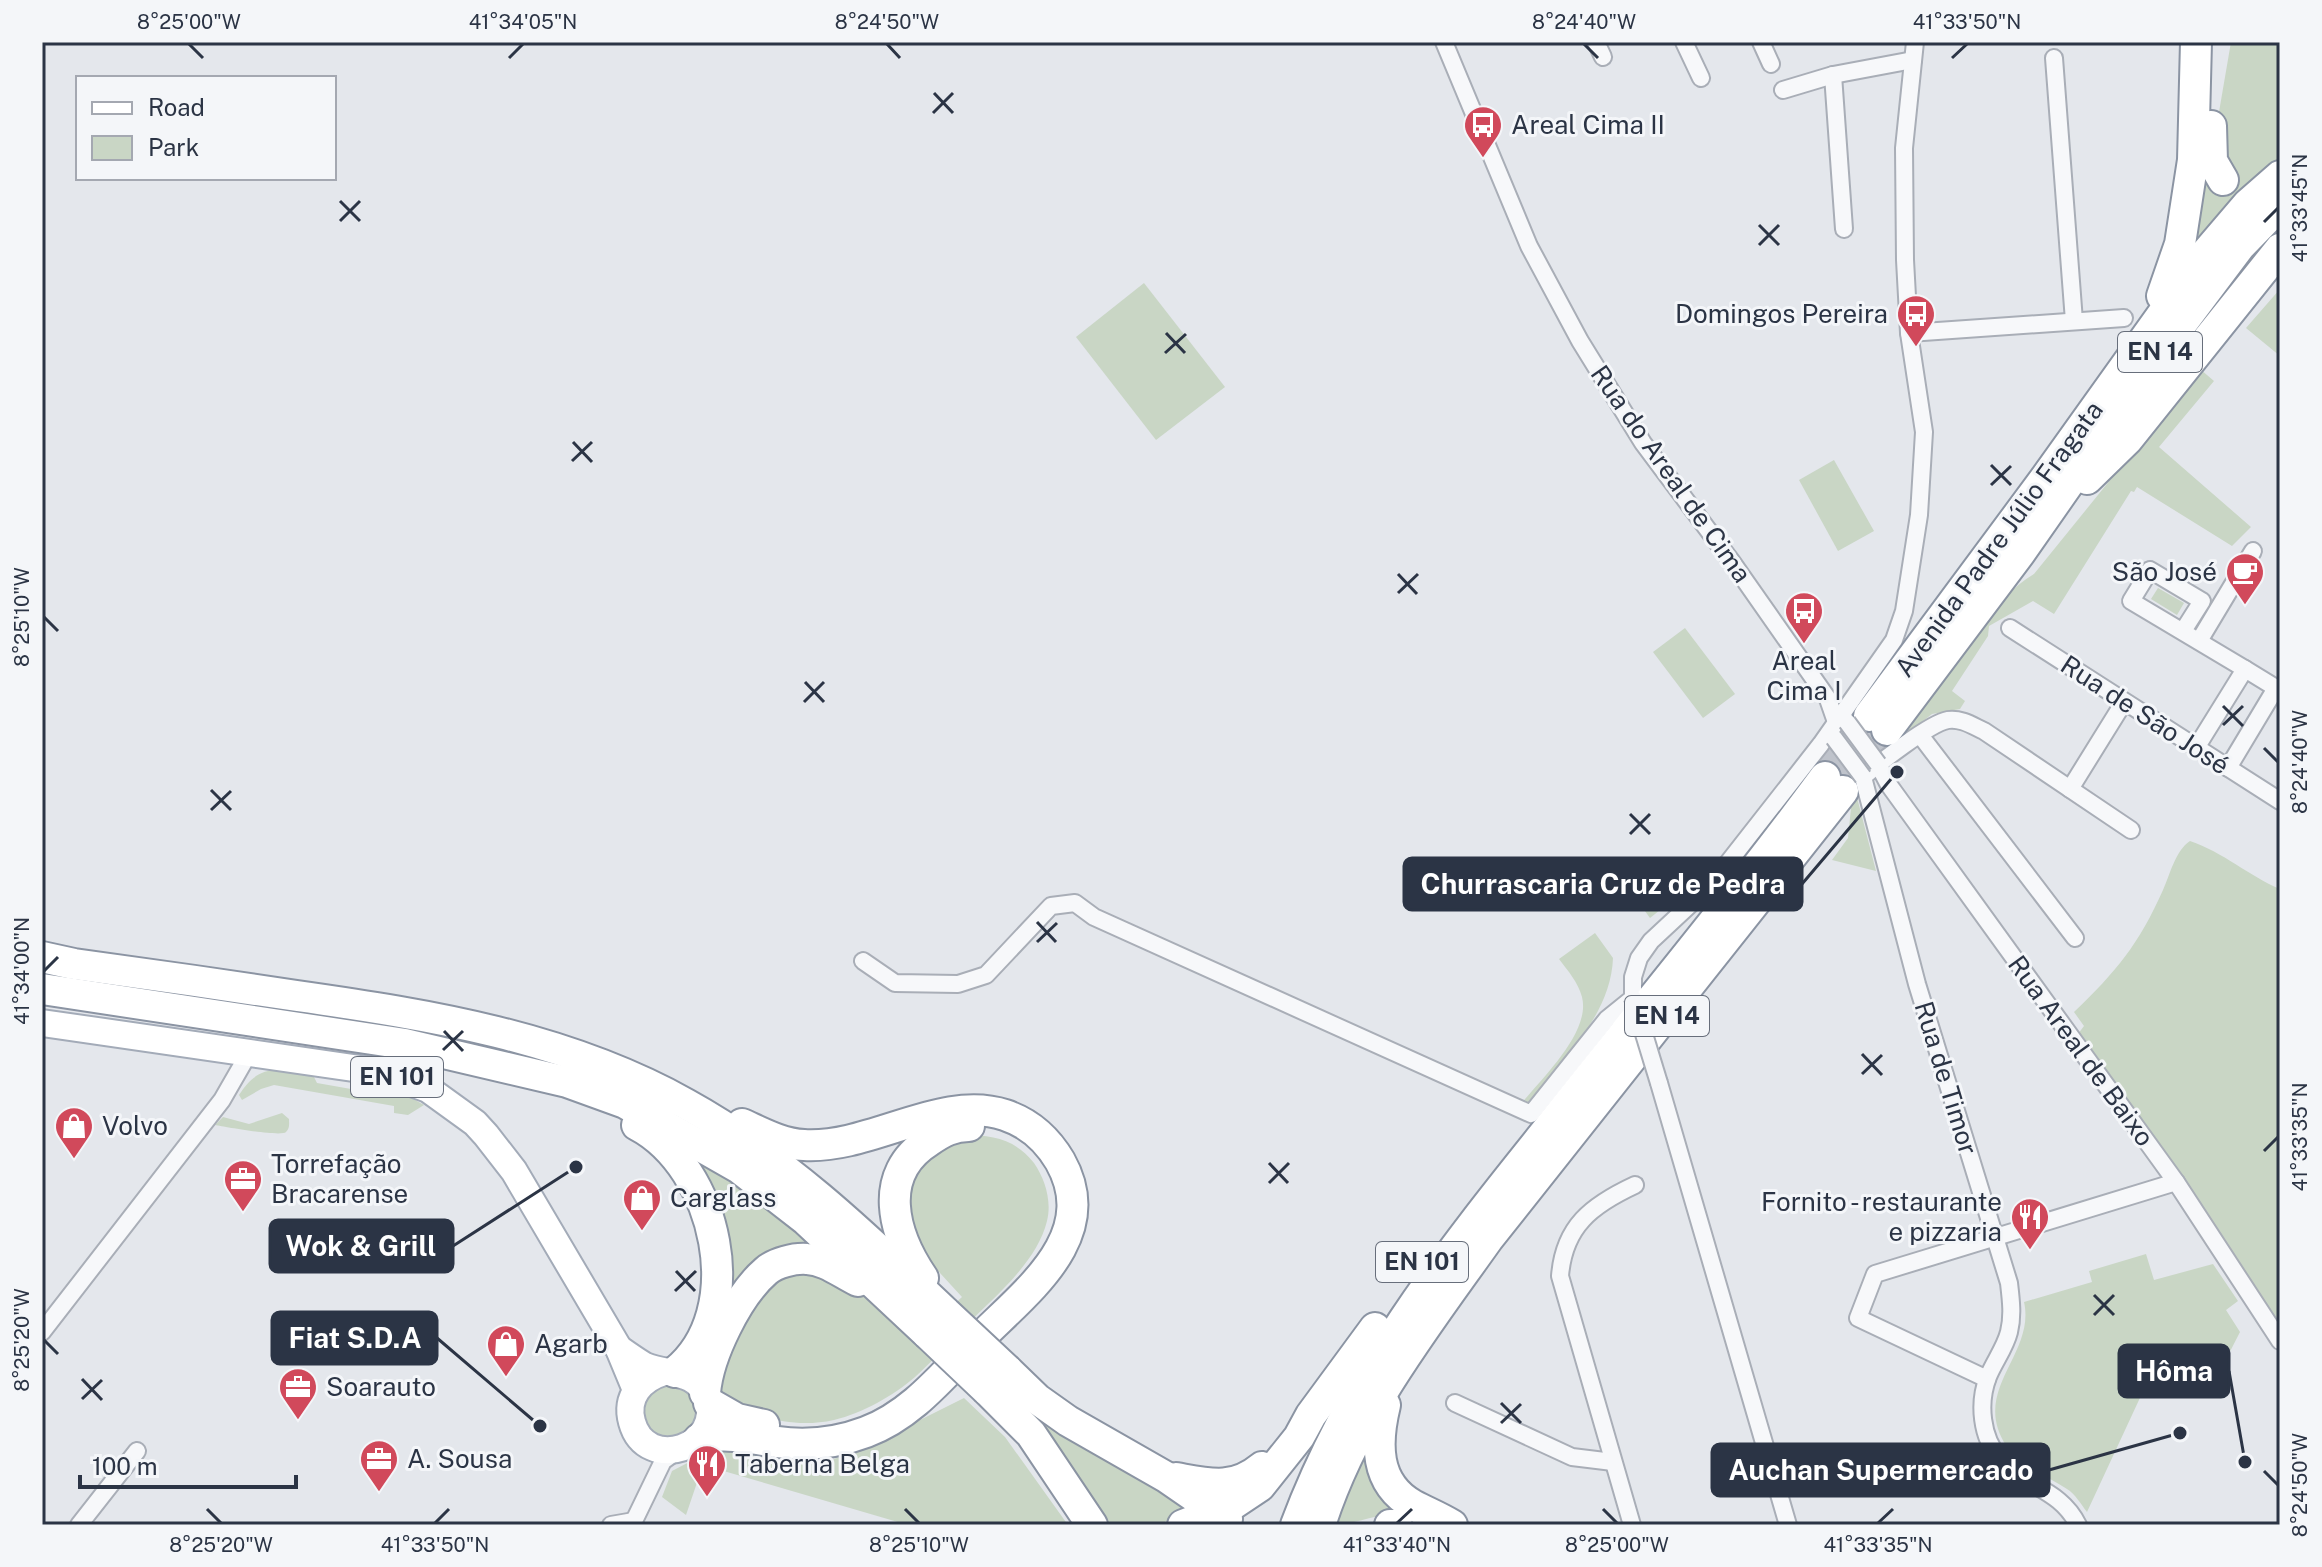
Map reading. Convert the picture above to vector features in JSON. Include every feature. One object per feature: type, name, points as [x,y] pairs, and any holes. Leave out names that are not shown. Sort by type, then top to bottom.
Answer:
[{"type":"highway","points":[[2137,325],[2180,244],[2193,160],[2196,42]]},
{"type":"highway","points":[[2215,42],[2210,148],[2212,161],[2223,180]]},
{"type":"highway","name":"Avenida Padre Júlio Fragata","points":[[1855,726],[2044,480],[2137,325],[2230,223],[2280,176]]},
{"type":"highway","name":"Avenida Padre Júlio Fragata","points":[[1855,726],[2020,553],[2222,270],[2240,246],[2280,205]]},
{"type":"highway","points":[[2051,508],[2100,468],[2128,439],[2280,249]]},
{"type":"highway","name":"EN 14","points":[[1320,1525],[1346,1461],[1399,1364],[1488,1239],[1646,1042],[1843,782]]},
{"type":"highway","name":"EN 14","points":[[1296,1525],[1324,1456],[1365,1378],[1406,1315],[1498,1192],[1746,881],[1843,782]]},
{"type":"highway","name":"EN 101","points":[[42,957],[426,1015],[534,1040],[611,1067],[687,1105],[755,1148],[825,1201],[937,1323],[997,1380],[1090,1524]]},
{"type":"highway","name":"EN 101","points":[[42,989],[405,1044],[504,1066],[581,1087],[625,1103],[739,1168],[806,1220],[881,1288],[937,1323]]},
{"type":"highway","points":[[504,1066],[641,1127],[664,1144],[686,1171],[703,1201],[718,1265],[714,1306],[697,1350],[670,1372]]},
{"type":"highway","points":[[687,1105],[712,1108],[782,1141],[804,1145],[837,1143],[885,1132],[924,1118],[954,1113],[988,1111],[1006,1115],[1026,1124],[1044,1138],[1069,1178],[1074,1205],[1059,1255],[1036,1282],[902,1414],[868,1431],[840,1440],[808,1444],[713,1435],[688,1445]]},
{"type":"highway","points":[[881,1288],[855,1280],[827,1263],[807,1259],[786,1261],[767,1270],[747,1293],[714,1355],[707,1398],[737,1419],[802,1429],[835,1426],[860,1418],[895,1402],[919,1384],[1030,1272],[1047,1248],[1055,1226],[1059,1204],[1055,1182],[1047,1167],[1033,1147],[1003,1130],[987,1126],[957,1126],[941,1133],[916,1149],[903,1167],[896,1187],[893,1208],[902,1239],[937,1323]]},
{"type":"highway","name":"EN 101","points":[[997,1380],[1037,1399],[1068,1421],[1166,1477],[1218,1485],[1251,1476],[1268,1463],[1311,1415],[1433,1247],[1498,1192]]},
{"type":"highway","points":[[1399,1364],[1379,1429],[1378,1453],[1382,1468],[1398,1495],[1452,1525]]},
{"type":"highway","points":[[1228,1519],[1237,1503],[1260,1486],[1299,1437],[1311,1415]]},
{"type":"highway","points":[[1166,1477],[1228,1519]]},
{"type":"highway","points":[[1183,1525],[1228,1519]]},
{"type":"highway","points":[[1390,1525],[1397,1525]]},
{"type":"main road","name":"EN 101","points":[[42,1023],[381,1072],[428,1089],[475,1123],[514,1171],[619,1349],[636,1390],[631,1402],[633,1428],[640,1439],[651,1447]]},
{"type":"main road","name":"EN 101","points":[[619,1349],[644,1366],[687,1375],[707,1398]]},
{"type":"main road","points":[[636,1390],[644,1381],[670,1372]]},
{"type":"main road","points":[[651,1447],[664,1451],[688,1445],[710,1416],[707,1398]]},
{"type":"street","name":"Rua do Areal de Cima","points":[[1444,42],[1529,246],[1580,341],[1643,443],[1732,562],[1828,699],[1855,726]]},
{"type":"street","points":[[1684,42],[1701,78]]},
{"type":"street","points":[[1761,42],[1771,64]]},
{"type":"street","points":[[1843,782],[1855,726],[1894,640],[1908,588],[1919,515],[1924,432],[1909,333],[1904,148],[1915,42]]},
{"type":"street","points":[[2054,58],[2074,321]]},
{"type":"street","points":[[1783,90],[1833,75],[1913,60]]},
{"type":"street","points":[[1833,75],[1844,229]]},
{"type":"street","points":[[1909,333],[2074,321],[2137,325]]},
{"type":"street","points":[[2199,641],[2253,551]]},
{"type":"street","name":"Rua de São José","points":[[2010,628],[2280,801]]},
{"type":"street","points":[[2183,631],[2276,688],[2228,768]]},
{"type":"street","points":[[2196,748],[2245,669]]},
{"type":"street","points":[[2070,789],[2124,702]]},
{"type":"street","points":[[1843,782],[1878,764],[1940,722],[1951,719],[1966,722],[2131,830]]},
{"type":"street","points":[[1788,1525],[1633,998],[1633,977],[1639,958],[1651,941],[1709,887],[1855,726]]},
{"type":"street","name":"Rua Areal de Baixo","points":[[1855,726],[1889,785],[2176,1182],[2280,1341]]},
{"type":"street","points":[[1920,735],[2075,938]]},
{"type":"street","name":"Rua de Timor","points":[[1843,782],[1913,970],[2009,1283],[2012,1310],[2008,1335],[1987,1379],[1982,1404],[1986,1434],[2000,1459],[2062,1501],[2078,1525]]},
{"type":"street","points":[[863,961],[895,983],[958,984],[986,975],[1051,906],[1075,903],[1094,917],[1531,1114],[1607,1019],[1633,998]]},
{"type":"street","points":[[42,1332],[222,1100],[249,1053]]},
{"type":"street","points":[[1987,1379],[1858,1318],[1875,1274],[2176,1182]]},
{"type":"street","points":[[1632,1525],[1560,1276],[1562,1254],[1575,1228],[1607,1198],[1635,1185]]},
{"type":"street","points":[[1455,1403],[1572,1457],[1613,1462]]},
{"type":"street","points":[[611,1525],[640,1523],[651,1483],[663,1461],[688,1445]]},
{"type":"street","points":[[651,1447],[648,1461],[651,1483]]},
{"type":"street","points":[[79,1525],[137,1451]]},
{"type":"green space","points":[[2231,42],[2280,42],[2280,159],[2242,190],[2197,245],[2189,242],[2202,165],[2221,153],[2219,112]]},
{"type":"green space","points":[[1144,283],[1225,387],[1156,440],[1076,337]]},
{"type":"green space","points":[[2280,289],[2280,309],[2277,312],[2280,315],[2280,356],[2246,328]]},
{"type":"green space","points":[[2200,369],[2214,381],[2159,447],[2251,527],[2232,546],[2137,487],[2134,492],[2131,491],[2054,614],[2033,601],[1989,626],[1988,636],[1952,691],[1965,701],[1960,709],[1932,714],[1899,740],[1889,744],[1881,743],[1864,729],[1923,709],[1965,645],[1991,613],[2034,574]]},
{"type":"green space","points":[[1834,460],[1874,531],[1838,551],[1799,480]]},
{"type":"green space","points":[[2158,588],[2184,603],[2177,615],[2151,599]]},
{"type":"green space","points":[[1685,628],[1735,694],[1703,718],[1653,652]]},
{"type":"green space","points":[[1831,755],[1846,765],[1852,778],[1876,871],[1832,860],[1848,838],[1852,798],[1813,769]]},
{"type":"green space","points":[[2190,841],[2214,851],[2280,889],[2280,1326],[2078,1034],[2084,1026],[2074,1012],[2102,984],[2135,942],[2154,909],[2177,857]]},
{"type":"green space","points":[[1671,875],[1685,882],[1700,878],[1650,918],[1637,900]]},
{"type":"green space","points":[[1595,933],[1613,958],[1603,1000],[1594,1019],[1568,1056],[1525,1106],[1521,1104],[1563,1054],[1583,1011],[1578,986],[1559,959]]},
{"type":"green space","points":[[279,1069],[313,1075],[317,1083],[351,1089],[359,1082],[401,1092],[424,1105],[408,1115],[394,1113],[394,1106],[274,1085],[242,1100],[239,1095],[251,1080]]},
{"type":"green space","points":[[282,1113],[289,1119],[289,1124],[286,1132],[282,1133],[215,1125],[223,1117],[249,1124]]},
{"type":"green space","points":[[964,1135],[1003,1140],[1019,1148],[1034,1163],[1044,1183],[1049,1206],[1047,1221],[1033,1252],[1012,1280],[915,1377],[897,1391],[856,1413],[834,1420],[791,1422],[763,1417],[722,1403],[717,1386],[719,1364],[753,1301],[787,1271],[840,1275],[913,1342],[962,1297],[929,1261],[907,1216],[909,1187],[922,1161]]},
{"type":"green space","points":[[678,1145],[721,1170],[824,1249],[719,1304]]},
{"type":"green space","points":[[2146,1254],[2154,1280],[2213,1264],[2238,1301],[2226,1310],[2240,1332],[2218,1375],[2175,1357],[2158,1359],[2087,1512],[2070,1491],[2027,1466],[2007,1447],[1997,1427],[1995,1408],[1999,1390],[2021,1339],[2025,1321],[2024,1302],[2092,1282],[2089,1271]]},
{"type":"green space","points":[[979,1354],[1202,1508],[1170,1518],[1161,1525],[1110,1525],[1048,1437]]},
{"type":"green space","points":[[660,1384],[685,1386],[699,1407],[694,1426],[673,1439],[653,1432],[644,1417],[643,1401]]},
{"type":"green space","points":[[964,1398],[1005,1437],[1068,1525],[908,1525],[703,1465],[686,1515],[662,1497],[672,1471],[720,1446],[760,1457],[824,1463],[870,1445]]},
{"type":"green space","points":[[1371,1438],[1400,1503],[1392,1514],[1331,1525]]},
{"type":"tunnel","points":[[1825,777],[1869,716]]},
{"type":"tunnel","points":[[1843,791],[1887,730]]},
{"type":"place","name":"Areal Cima II","points":[[1483,159]]},
{"type":"place","name":"Domingos Pereira","points":[[1916,348]]},
{"type":"place","name":"São José","points":[[2245,606]]},
{"type":"place","name":"Areal Cima I","points":[[1804,645]]},
{"type":"place","name":"Churrascaria Cruz de Pedra","points":[[1897,772]]},
{"type":"place","name":"Volvo","points":[[74,1160]]},
{"type":"place","name":"Wok & Grill","points":[[576,1167]]},
{"type":"place","name":"Torrefação Bracarense","points":[[243,1213]]},
{"type":"place","name":"Carglass","points":[[642,1232]]},
{"type":"place","name":"Fornito - restaurante e pizzaria","points":[[2030,1251]]},
{"type":"place","name":"Agarb","points":[[506,1378]]},
{"type":"place","name":"Soarauto","points":[[298,1421]]},
{"type":"place","name":"Fiat S.D.A","points":[[540,1426]]},
{"type":"place","name":"Auchan Supermercado","points":[[2180,1433]]},
{"type":"place","name":"Hôma","points":[[2245,1462]]},
{"type":"place","name":"A. Sousa","points":[[379,1493]]},
{"type":"place","name":"Taberna Belga","points":[[707,1498]]}]
